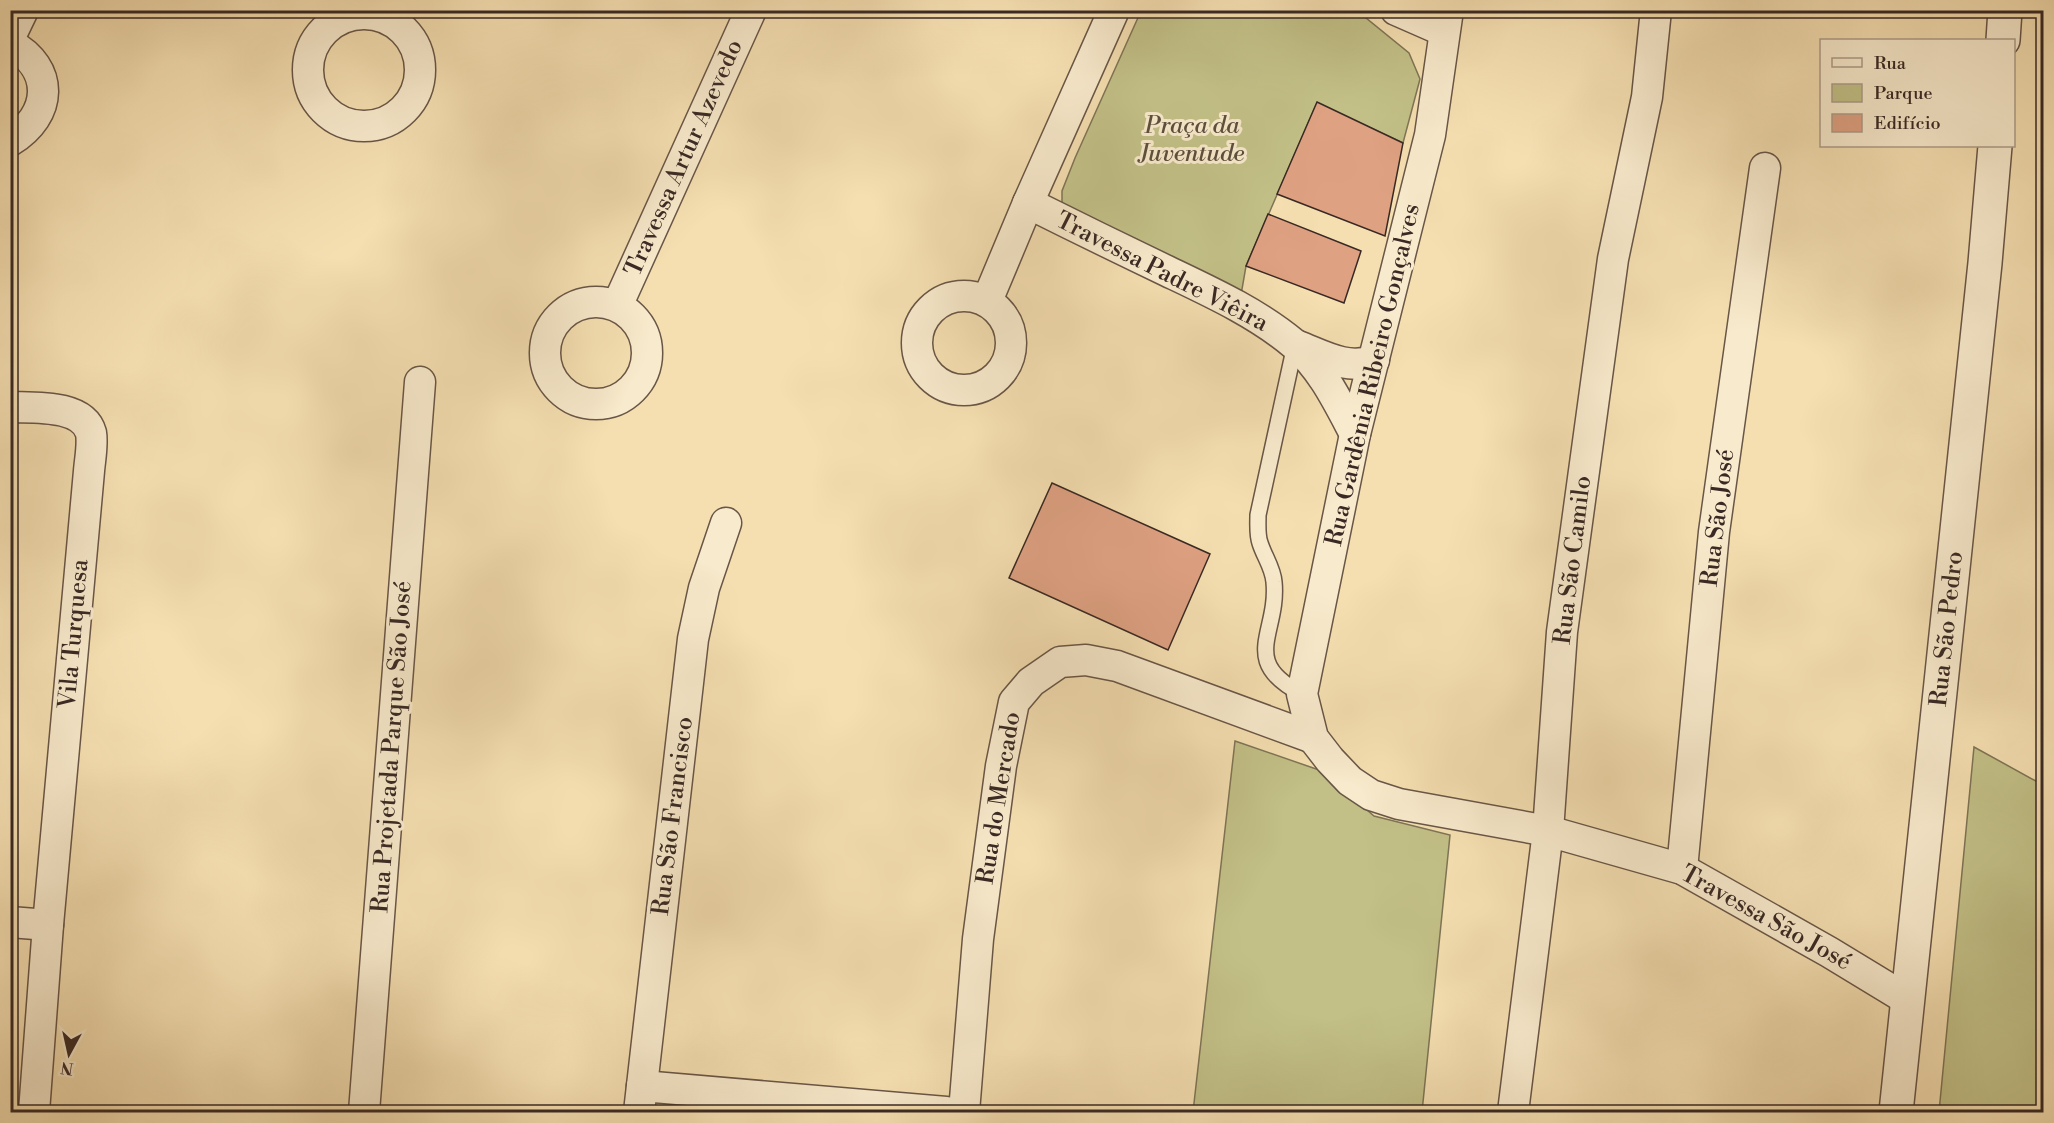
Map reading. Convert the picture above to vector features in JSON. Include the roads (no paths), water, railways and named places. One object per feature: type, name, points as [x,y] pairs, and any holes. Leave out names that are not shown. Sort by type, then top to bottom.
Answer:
[{"type":"street","points":[[10,37],[23,10]]},
{"type":"street","name":"Travessa Artur Azevedo","points":[[617,306],[752,10]]},
{"type":"street","name":"Travessa Padre Viêira","points":[[987,301],[1114,10]]},
{"type":"street","points":[[1396,10],[1446,21]]},
{"type":"street","name":"Rua São Camilo","points":[[1513,1113],[1548,831],[1562,632],[1614,259],[1647,97],[1656,10]]},
{"type":"street","points":[[2003,39],[2005,10]]},
{"type":"street","name":"Rua Gardênia Ribeiro Gonçalves","points":[[1313,738],[1302,694],[1354,434],[1430,135],[1446,21]]},
{"type":"street","points":[[10,44],[24,51],[36,65],[42,82],[42,100],[36,117],[25,132],[10,141]]},
{"type":"street","name":"Rua São Pedro","points":[[1896,1113],[1983,286],[1995,147]]},
{"type":"street","name":"Rua São José","points":[[1682,869],[1714,532],[1765,168]]},
{"type":"street","name":"Travessa Padre Viêira","points":[[1028,203],[1204,289],[1263,321],[1295,345],[1330,387],[1354,434]]},
{"type":"street","points":[[1295,345],[1342,363],[1356,365],[1374,360]]},
{"type":"street","name":"Rua Projetada Parque São José","points":[[364,1113],[420,382]]},
{"type":"street","name":"Vila Turquesa","points":[[10,407],[68,411],[85,422],[91,433],[34,1113]]},
{"type":"street","name":"Rua São Francisco","points":[[641,1099],[693,639],[704,588],[726,523]]},
{"type":"street","name":"Rua do Mercado","points":[[964,1113],[978,939],[1001,766],[1014,702],[1030,682],[1060,662],[1086,660],[1117,666],[1313,738]]},
{"type":"street","name":"Travessa São José","points":[[1313,738],[1350,782],[1371,795],[1399,804],[1548,831],[1682,869],[1829,952],[1908,1000]]},
{"type":"street","points":[[10,922],[48,925]]},
{"type":"street","points":[[641,1099],[946,1113]]},
{"type":"lane","points":[[1295,345],[1258,515],[1259,542],[1274,579],[1275,597],[1266,638],[1266,657],[1272,673],[1283,684],[1302,694]]},
{"type":"park label","name":"Praça da Juventude","points":[[1192,140]]}]
